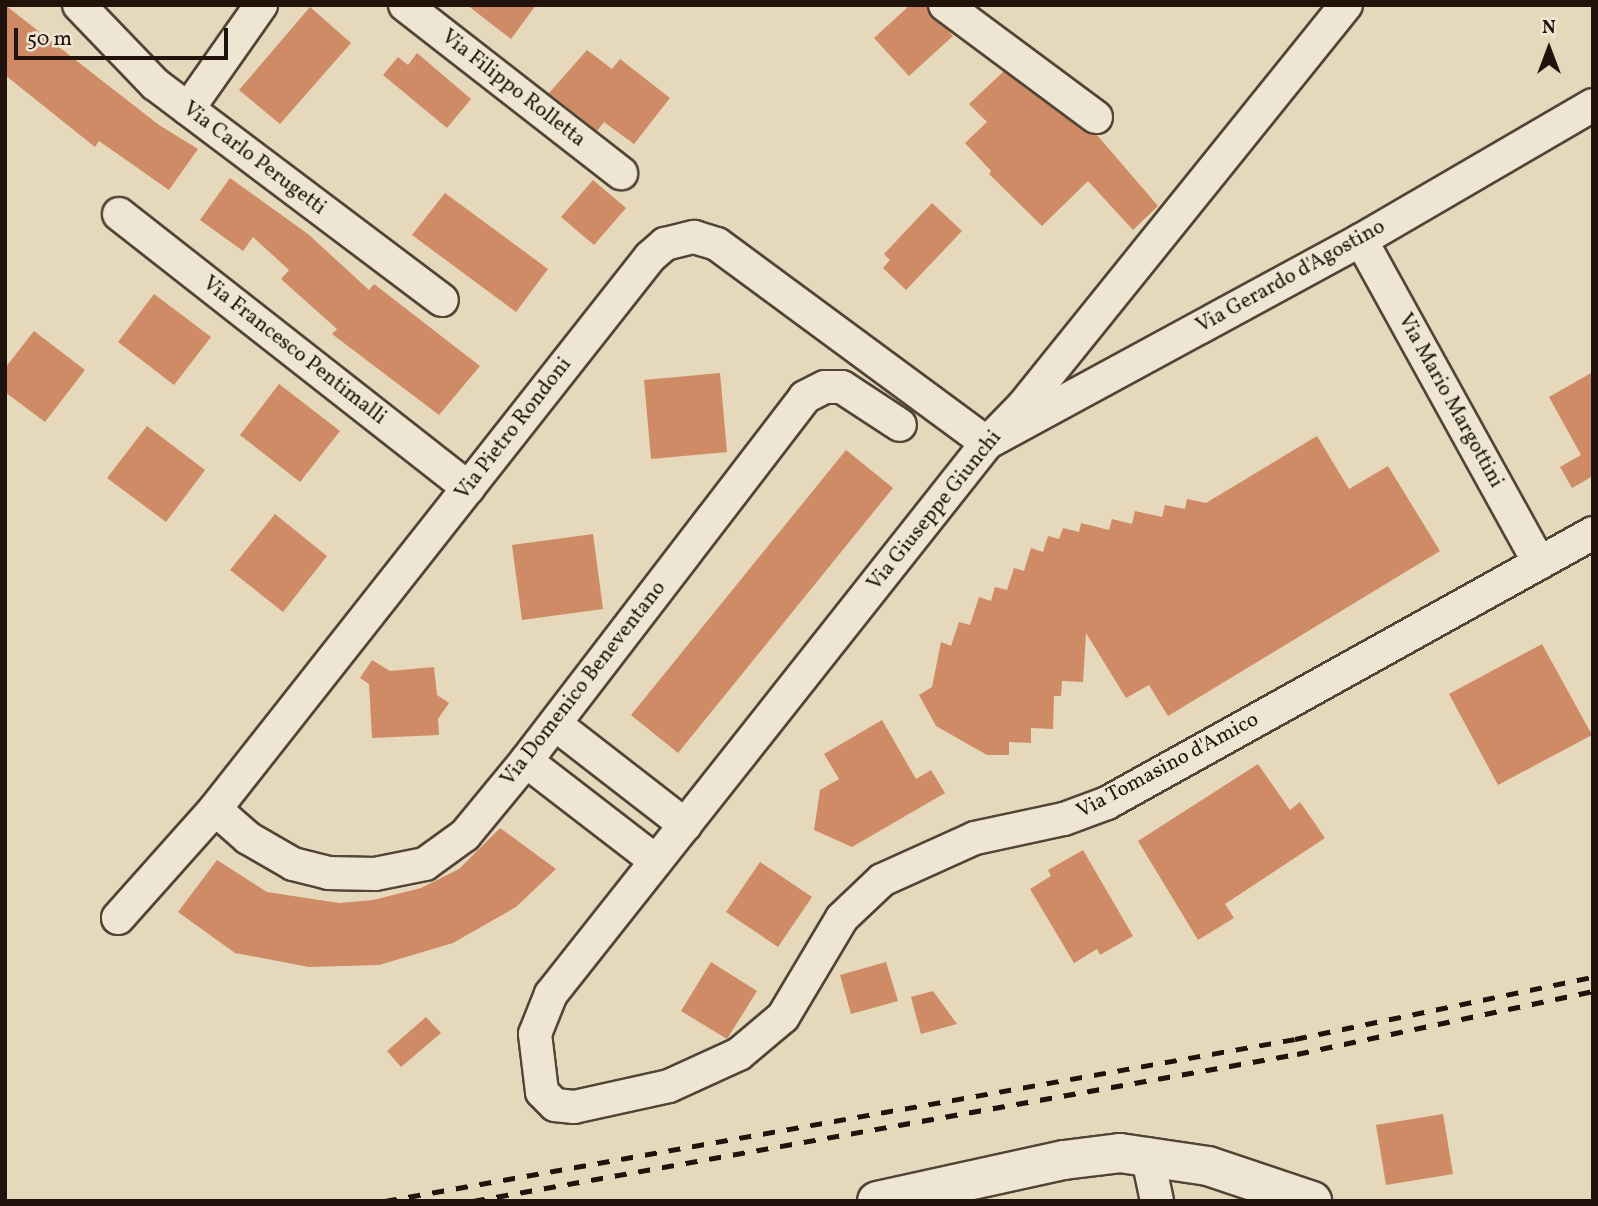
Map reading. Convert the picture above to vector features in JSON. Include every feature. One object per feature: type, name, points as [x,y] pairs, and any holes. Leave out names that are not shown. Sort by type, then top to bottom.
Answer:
[{"type":"street","name":"Via Carlo Perugetti","points":[[79,5],[111,33],[145,76],[442,300]]},
{"type":"street","points":[[188,109],[261,5]]},
{"type":"street","name":"Via Filippo Rolletta","points":[[405,5],[621,173]]},
{"type":"street","points":[[945,5],[1096,117]]},
{"type":"street","name":"Via Giuseppe Giunchi","points":[[537,1024],[551,994],[987,443],[1023,406],[1346,5]]},
{"type":"street","name":"Via Gerardo d'Agostino","points":[[987,443],[1361,240],[1593,106]]},
{"type":"street","name":"Via Francesco Pentimalli","points":[[119,214],[468,488]]},
{"type":"street","name":"Via Pietro Rondoni","points":[[118,918],[215,809],[650,257],[683,238],[702,237],[716,244],[987,443]]},
{"type":"street","name":"Via Mario Margottini","points":[[1361,240],[1539,563]]},
{"type":"street","name":"Via Domenico Beneventano","points":[[215,809],[248,838],[293,864],[328,873],[375,874],[425,863],[465,835],[526,761],[810,393],[842,387],[900,425]]},
{"type":"street","name":"Via Tomasino d'Amico","points":[[537,1024],[535,1045],[541,1092],[561,1107],[653,1091],[708,1070],[739,1054],[775,1026],[842,918],[889,875],[975,838],[1064,819],[1107,803],[1593,533]]},
{"type":"street","points":[[555,724],[685,825]]},
{"type":"street","points":[[526,761],[656,861]]},
{"type":"street","points":[[1147,1154],[1157,1201]]},
{"type":"street","points":[[877,1201],[1085,1156],[1147,1154],[1208,1166],[1312,1201]]},
{"type":"building","points":[[5,5],[159,125],[198,149],[169,190],[99,141],[95,147],[5,75]]},
{"type":"building","points":[[467,5],[536,5],[511,39]]},
{"type":"building","points":[[910,5],[925,5],[953,36],[909,76],[874,38]]},
{"type":"building","points":[[310,7],[351,43],[280,124],[239,90]]},
{"type":"building","points":[[587,50],[612,69],[620,59],[670,98],[634,144],[604,122],[597,131],[549,93]]},
{"type":"building","points":[[417,53],[471,99],[447,128],[383,75],[398,57],[408,65]]},
{"type":"building","points":[[1004,71],[1085,132],[1097,135],[1158,206],[1133,230],[1088,181],[1042,226],[989,174],[991,171],[965,143],[987,122],[969,104]]},
{"type":"building","points":[[230,178],[308,234],[369,290],[374,284],[480,366],[439,415],[332,334],[337,329],[281,279],[289,270],[253,237],[243,251],[200,220]]},
{"type":"building","points":[[593,180],[626,208],[594,245],[561,217]]},
{"type":"building","points":[[445,193],[548,269],[516,312],[412,235]]},
{"type":"building","points":[[932,203],[962,231],[906,290],[883,268],[890,260],[884,254]]},
{"type":"building","points":[[154,294],[211,337],[174,385],[118,342]]},
{"type":"building","points":[[34,331],[85,370],[45,422],[5,392],[5,368]]},
{"type":"building","points":[[1593,372],[1593,476],[1572,488],[1560,467],[1581,455],[1549,397]]},
{"type":"building","points":[[720,373],[727,452],[651,459],[644,380]]},
{"type":"building","points":[[279,384],[340,431],[300,482],[240,435]]},
{"type":"building","points":[[147,426],[205,470],[166,522],[107,478]]},
{"type":"building","points":[[1317,436],[1349,489],[1388,466],[1440,551],[1168,716],[1149,685],[1126,698],[1086,633],[1083,682],[1062,681],[1061,696],[1054,696],[1053,729],[1031,728],[1031,743],[1009,742],[1009,755],[987,755],[936,726],[919,695],[932,687],[941,642],[951,646],[959,622],[970,625],[979,597],[991,601],[995,587],[1007,590],[1014,568],[1024,571],[1031,548],[1043,552],[1048,536],[1059,539],[1063,528],[1079,532],[1081,523],[1109,530],[1112,519],[1132,524],[1135,511],[1162,517],[1165,505],[1185,509],[1187,499],[1206,503]]},
{"type":"building","points":[[846,450],[893,488],[678,753],[631,715]]},
{"type":"building","points":[[275,514],[327,556],[283,612],[230,570]]},
{"type":"building","points":[[593,534],[603,609],[522,620],[512,545]]},
{"type":"building","points":[[1542,644],[1592,735],[1498,785],[1449,694]]},
{"type":"building","points":[[372,660],[390,671],[434,667],[437,695],[449,703],[438,719],[439,735],[372,738],[369,684],[360,678]]},
{"type":"building","points":[[882,720],[916,779],[931,770],[945,793],[852,847],[814,830],[820,790],[839,779],[824,754]]},
{"type":"building","points":[[1258,764],[1290,810],[1300,802],[1325,838],[1225,904],[1234,918],[1198,940],[1138,841]]},
{"type":"building","points":[[500,828],[556,869],[516,907],[453,943],[379,965],[309,967],[235,953],[178,912],[217,860],[267,892],[339,903],[373,900],[421,888],[459,869]]},
{"type":"building","points":[[1083,850],[1133,936],[1100,955],[1097,949],[1074,963],[1030,889],[1051,876],[1048,870]]},
{"type":"building","points":[[760,862],[812,897],[778,947],[726,912]]},
{"type":"building","points":[[711,962],[757,991],[727,1039],[681,1011]]},
{"type":"building","points":[[886,962],[898,1001],[851,1014],[840,975]]},
{"type":"building","points":[[933,991],[957,1024],[921,1034],[911,997]]},
{"type":"building","points":[[426,1017],[441,1033],[401,1067],[387,1051]]},
{"type":"building","points":[[1443,1114],[1453,1174],[1386,1185],[1376,1125]]},
{"type":"railway","points":[[385,1201],[1295,1039],[1593,977]]},
{"type":"railway","points":[[473,1201],[1297,1054],[1593,991]]}]
